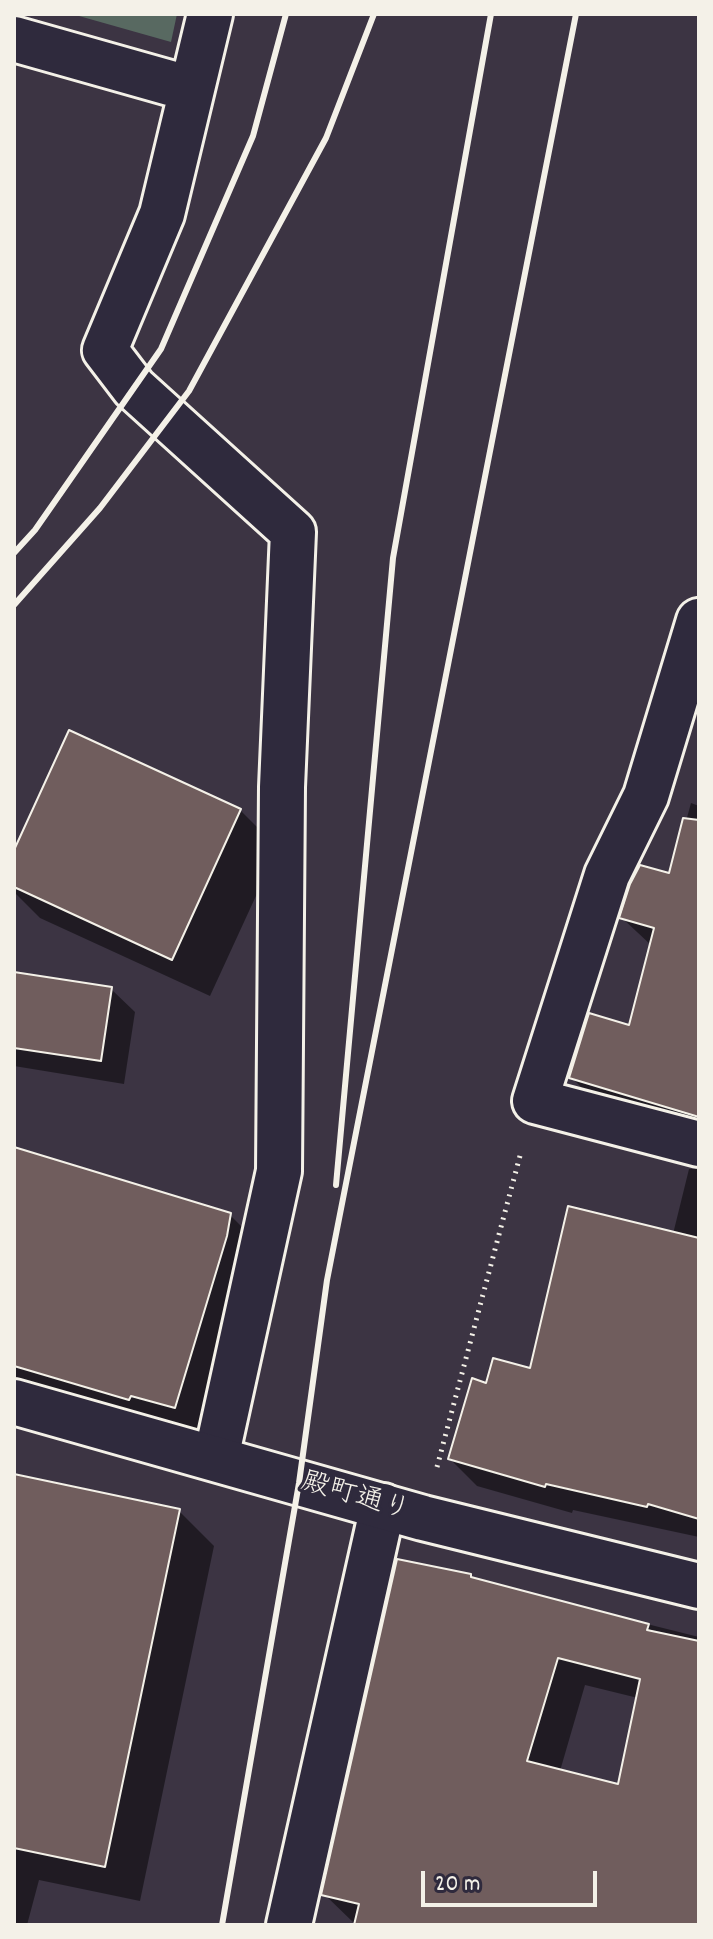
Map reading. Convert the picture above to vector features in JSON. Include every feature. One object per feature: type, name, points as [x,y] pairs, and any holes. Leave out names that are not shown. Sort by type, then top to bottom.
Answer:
[{"type":"street","points":[[210,14],[162,214],[105,350],[134,388],[293,532],[282,787],[279,1171],[216,1458]]},
{"type":"street","points":[[14,39],[191,89]]},
{"type":"street","points":[[699,621],[646,796],[607,875],[535,1101],[699,1144]]},
{"type":"street","name":"殿町通り","points":[[14,1402],[403,1512],[699,1586]]},
{"type":"street","points":[[289,1925],[403,1512]]},
{"type":"path","points":[[403,1512],[535,1101]]},
{"type":"green space","points":[[72,14],[177,14],[171,42]]},
{"type":"building","points":[[69,730],[241,809],[172,960],[14,887],[14,850]]},
{"type":"building","points":[[683,818],[699,820],[699,1117],[569,1078],[589,1013],[629,1025],[654,928],[619,918],[640,865],[669,873]]},
{"type":"building","points":[[14,972],[112,987],[101,1061],[14,1048]]},
{"type":"building","points":[[14,1147],[231,1213],[227,1236],[175,1408],[131,1396],[129,1400],[14,1366]]},
{"type":"building","points":[[568,1206],[699,1238],[699,1519],[648,1504],[647,1507],[546,1484],[545,1487],[448,1459],[472,1378],[486,1383],[493,1358],[530,1368]]},
{"type":"building","points":[[14,1474],[180,1509],[105,1867],[14,1848]]},
{"type":"building","points":[[397,1559],[471,1574],[471,1577],[649,1624],[647,1630],[699,1641],[699,1925],[354,1925],[359,1904],[321,1895]],"holes":[[[558,1658],[640,1679],[618,1784],[527,1761]]]},
{"type":"railway","points":[[14,553],[35,530],[161,349],[253,136],[286,14]]},
{"type":"railway","points":[[14,605],[100,508],[189,391],[326,138],[374,14]]},
{"type":"railway","points":[[336,1185],[393,558],[491,14]]},
{"type":"railway","points":[[222,1925],[299,1483],[327,1280],[576,14]]}]
